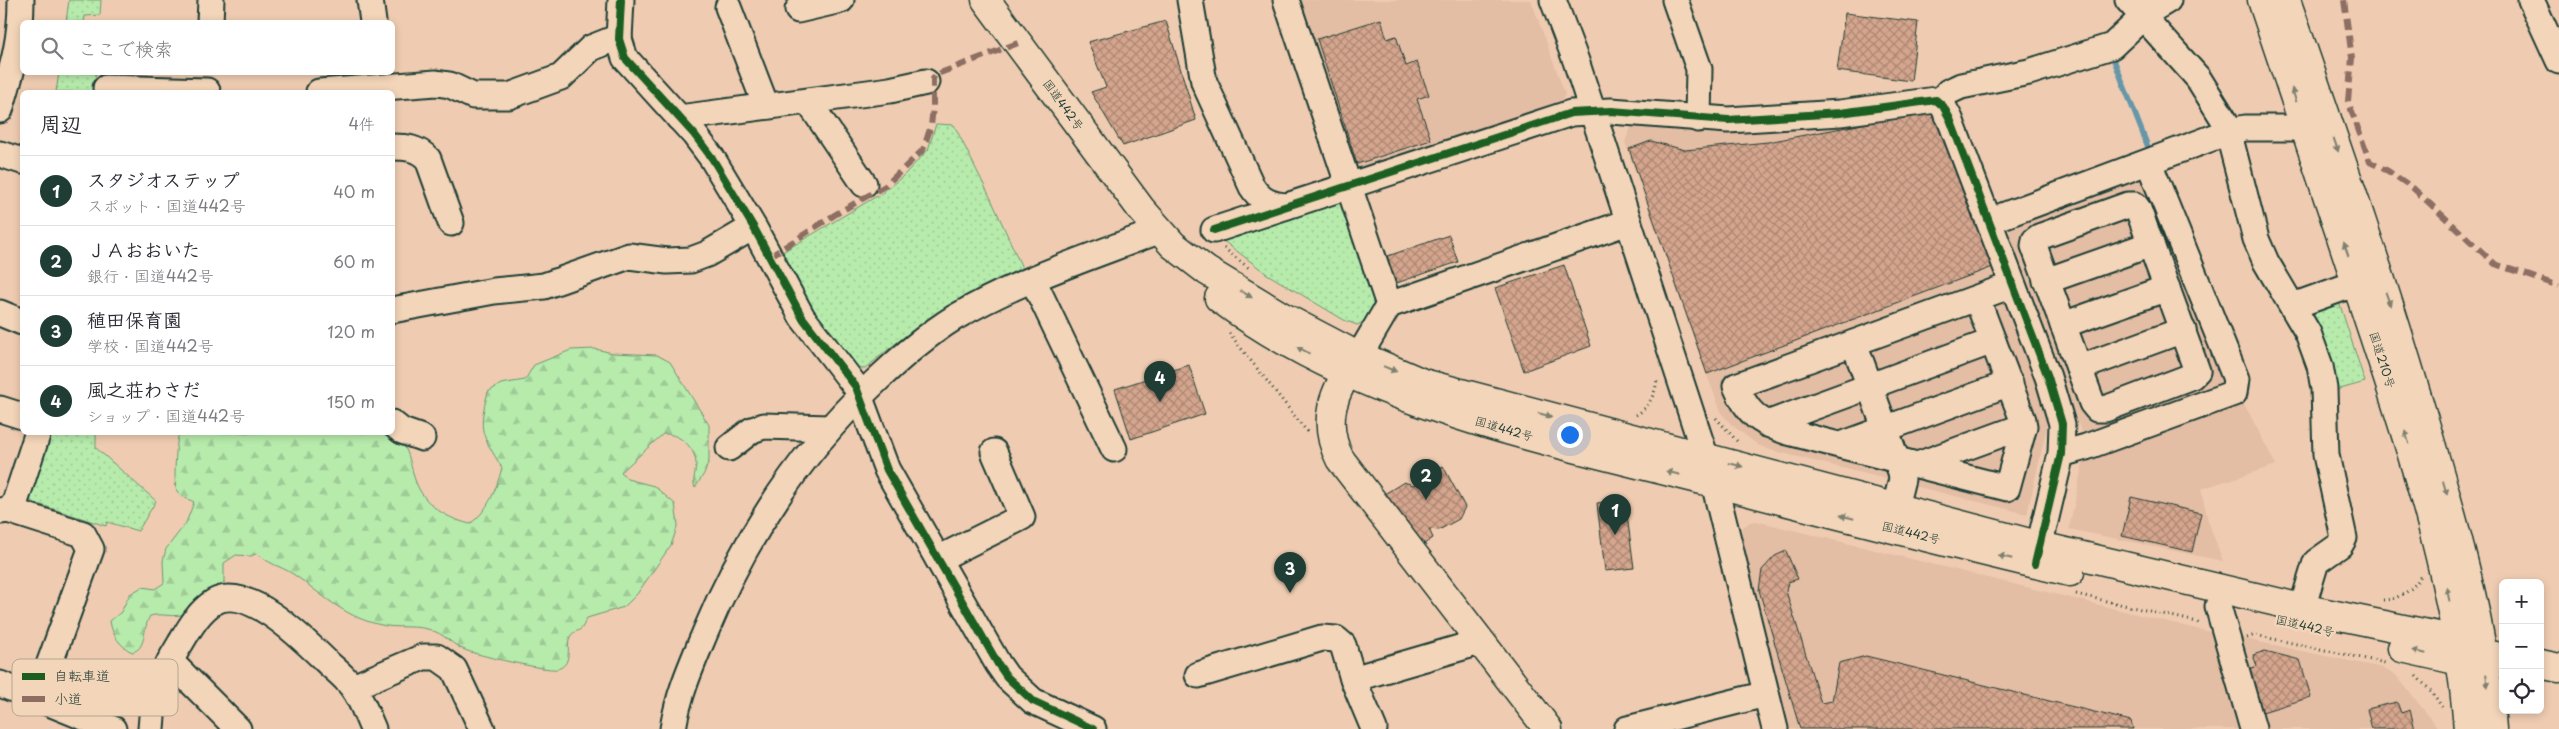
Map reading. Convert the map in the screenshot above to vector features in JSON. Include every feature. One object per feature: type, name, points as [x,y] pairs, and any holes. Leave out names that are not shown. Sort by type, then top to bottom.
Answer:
[{"type":"highway","name":"国道442号","points":[[986,0],[1141,209],[1173,245],[1208,272],[1283,317],[1352,365]]},
{"type":"highway","name":"国道210号","points":[[2262,0],[2419,475],[2440,558],[2476,653],[2468,729]]},
{"type":"highway","name":"国道210号","points":[[2286,0],[2409,366],[2458,533],[2476,653],[2492,729]]},
{"type":"highway","name":"国道442号","points":[[1141,209],[1155,232],[1193,274],[1237,311],[1352,365],[1424,383],[1710,470],[2037,555],[2218,606],[2476,653]]},
{"type":"highway","points":[[1352,365],[1337,392],[1330,420],[1329,432],[1337,454],[1356,483],[1548,729]]},
{"type":"highway","name":"国道442号","points":[[1710,470],[1895,508],[2037,555],[2302,608],[2476,653]]},
{"type":"highway","points":[[2544,665],[2559,668]]},
{"type":"street","points":[[21,0],[21,20]]},
{"type":"street","points":[[210,20],[211,0]]},
{"type":"street","points":[[370,0],[373,20]]},
{"type":"street","points":[[621,0],[620,48],[628,62],[679,118],[719,168],[802,317],[860,395],[887,470],[980,634],[1007,676],[1044,708],[1073,718],[1092,729]]},
{"type":"street","points":[[798,10],[841,0]]},
{"type":"street","points":[[1190,0],[1204,82],[1248,178],[1257,194],[1263,200],[1275,205],[1287,206]]},
{"type":"street","points":[[1286,0],[1389,305]]},
{"type":"street","points":[[1553,0],[1592,111],[1710,470],[1775,729]]},
{"type":"street","points":[[1675,0],[1699,69],[1698,119]]},
{"type":"street","points":[[1940,102],[1948,92],[1961,86],[2029,72],[2112,46],[2136,9],[2168,0]]},
{"type":"street","points":[[2531,0],[2559,61]]},
{"type":"street","points":[[728,7],[766,106]]},
{"type":"street","points":[[2136,9],[2206,88],[2222,114],[2256,239],[2266,262],[2308,333],[2320,366],[2324,389],[2326,455],[2335,504],[2344,535],[2340,545],[2316,562],[2302,608]]},
{"type":"street","points":[[328,90],[382,79],[443,83],[473,96],[509,96],[561,77],[591,48],[619,37]]},
{"type":"street","points":[[0,110],[20,39]]},
{"type":"street","points":[[679,118],[890,90],[926,82]]},
{"type":"street","points":[[106,88],[207,85]]},
{"type":"street","points":[[1214,230],[1560,116],[1592,111],[1633,112],[1698,119],[1825,114],[1928,100],[1940,102]]},
{"type":"street","points":[[808,101],[864,184]]},
{"type":"street","points":[[1940,102],[1950,119],[2047,374],[2062,424],[2061,454],[2037,555]]},
{"type":"street","points":[[1988,221],[2149,163],[2228,132],[2245,128],[2305,128]]},
{"type":"street","points":[[395,147],[412,148],[428,159],[452,223]]},
{"type":"street","points":[[0,154],[20,160]]},
{"type":"street","points":[[2061,454],[2086,447],[2234,392],[2236,379],[2149,163]]},
{"type":"street","points":[[2128,205],[2136,206],[2197,367],[2195,374],[2105,409],[2094,407],[2046,278],[2035,250],[2035,240],[2128,205]]},
{"type":"street","points":[[1352,365],[1389,305],[1628,222]]},
{"type":"street","points":[[395,309],[494,291],[544,286],[629,256],[667,262],[691,260],[707,254],[753,227]]},
{"type":"street","points":[[673,729],[686,679],[737,562],[757,525],[783,486],[829,428],[860,395],[896,362],[941,327],[976,306],[1033,280],[1155,232]]},
{"type":"street","points":[[1977,299],[2024,426],[2006,488],[1767,424],[1755,417],[1744,405],[1736,386],[1977,299],[2151,244]]},
{"type":"street","points":[[1033,280],[1114,449]]},
{"type":"street","points":[[2293,306],[2357,283]]},
{"type":"street","points":[[2063,325],[2167,288]]},
{"type":"street","points":[[0,313],[20,321]]},
{"type":"street","points":[[1841,445],[2010,384],[2078,367],[2183,330]]},
{"type":"street","points":[[1767,424],[1993,341]]},
{"type":"street","points":[[1854,343],[1885,429],[1908,462]]},
{"type":"street","points":[[0,409],[20,415]]},
{"type":"street","points":[[395,425],[402,431],[422,438]]},
{"type":"street","points":[[729,448],[752,430],[764,426],[829,428]]},
{"type":"street","points":[[1908,462],[2024,426]]},
{"type":"street","points":[[3,512],[15,502],[37,435]]},
{"type":"street","points":[[938,559],[1022,517],[994,452]]},
{"type":"street","points":[[1895,508],[1908,462]]},
{"type":"street","points":[[3,512],[83,534],[91,548],[51,659]]},
{"type":"street","points":[[171,659],[201,613],[214,602],[227,598],[245,601],[266,610],[306,641],[353,687],[374,729]]},
{"type":"street","points":[[2218,606],[2253,729]]},
{"type":"street","points":[[1198,675],[1329,638],[1341,641],[1353,679],[1374,729]]},
{"type":"street","points":[[1353,679],[1480,642]]},
{"type":"street","points":[[353,687],[423,657],[437,657],[454,669],[482,729]]},
{"type":"street","points":[[178,669],[238,729]]},
{"type":"street","points":[[0,684],[12,689]]},
{"type":"street","points":[[1627,729],[1766,694]]},
{"type":"street","points":[[81,716],[113,729]]},
{"type":"street","points":[[151,729],[152,716]]},
{"type":"path","points":[[1225,328],[1312,437],[1312,429]]},
{"type":"path","points":[[1630,416],[1638,415],[1648,404],[1655,391],[1656,375]]},
{"type":"path","points":[[2379,600],[2399,597],[2414,586],[2423,568]]},
{"type":"path","points":[[2081,596],[2197,622],[2206,630]]},
{"type":"path","points":[[2246,638],[2256,635],[2388,664]]},
{"type":"path","points":[[2413,674],[2432,692],[2444,711]]},
{"type":"shaded area","points":[[1295,0],[1531,0],[1565,94],[1561,105],[1358,171],[1353,169]]},
{"type":"shaded area","points":[[1937,110],[2046,411],[2046,431],[2027,514],[1770,450],[1758,445],[1732,425],[1722,414],[1702,362],[1625,142],[1633,123],[1705,130]]},
{"type":"shaded area","points":[[2131,180],[2146,180],[2229,381],[2248,411],[2276,465],[2201,489],[2208,521],[2223,561],[2069,529],[2083,462],[2082,434],[2009,245],[2010,223]]},
{"type":"shaded area","points":[[1756,521],[2197,629],[2383,668],[2395,674],[2439,729],[1782,729],[1741,546],[1742,528],[1750,522]]},
{"type":"green space","points":[[69,0],[101,0],[100,15],[85,16],[84,20],[66,20]]},
{"type":"green space","points":[[59,75],[96,75],[95,90],[56,90]]},
{"type":"green space","points":[[936,124],[954,125],[991,199],[1023,270],[978,290],[940,312],[921,324],[865,369],[852,368],[811,322],[781,253],[882,193],[902,177],[928,150]]},
{"type":"green space","points":[[1330,198],[1343,202],[1372,291],[1372,313],[1368,319],[1357,325],[1344,320],[1267,274],[1217,236]]},
{"type":"green space","points":[[2337,303],[2340,305],[2365,382],[2333,391],[2309,318],[2313,309]]},
{"type":"green space","points":[[595,349],[613,353],[657,355],[670,362],[709,425],[709,460],[705,472],[695,488],[696,463],[693,452],[685,442],[675,436],[663,434],[621,472],[627,479],[654,486],[675,504],[678,525],[671,545],[637,594],[624,607],[587,618],[582,628],[571,635],[567,661],[562,667],[551,669],[496,659],[465,650],[429,629],[384,626],[365,620],[343,610],[293,574],[266,560],[258,553],[251,556],[236,555],[224,563],[224,587],[200,598],[181,615],[150,616],[142,643],[137,650],[132,652],[120,643],[110,621],[121,612],[130,594],[142,587],[155,589],[164,583],[163,561],[166,549],[186,523],[194,502],[180,495],[176,487],[175,462],[179,435],[395,435],[404,447],[416,483],[427,500],[450,517],[470,524],[482,513],[490,499],[502,468],[483,432],[483,416],[488,392],[501,384],[525,380],[534,365],[571,350]]},
{"type":"green space","points":[[48,435],[96,435],[96,448],[156,501],[138,531],[107,522],[106,526],[32,502],[28,495]]},
{"type":"building","points":[[1845,13],[1918,22],[1911,81],[1837,71]]},
{"type":"building","points":[[1381,19],[1387,39],[1396,36],[1406,66],[1417,62],[1429,95],[1417,99],[1431,140],[1357,164],[1317,39]]},
{"type":"building","points":[[1166,21],[1196,120],[1123,146],[1091,92],[1106,87],[1088,42]]},
{"type":"building","points":[[1937,110],[1993,267],[1707,374],[1629,149],[1651,141],[1685,150],[1768,142]]},
{"type":"building","points":[[1449,235],[1458,262],[1388,286],[1379,259]]},
{"type":"building","points":[[1564,265],[1591,346],[1524,371],[1495,288]]},
{"type":"building","points":[[1189,365],[1205,414],[1131,439],[1115,389]]},
{"type":"building","points":[[1443,466],[1465,507],[1459,519],[1439,530],[1429,529],[1433,538],[1418,548],[1386,493],[1404,482],[1413,485]]},
{"type":"building","points":[[2131,497],[2201,513],[2192,552],[2122,536]]},
{"type":"building","points":[[1625,500],[1634,568],[1605,571],[1597,503]]},
{"type":"building","points":[[1786,551],[1798,579],[1788,582],[1786,591],[1821,703],[1832,701],[1839,663],[1866,656],[2131,721],[2133,729],[1800,729],[1759,590],[1762,570],[1775,556]]},
{"type":"building","points":[[2265,651],[2300,660],[2311,697],[2259,713],[2245,670],[2257,666],[2253,655]]},
{"type":"building","points":[[2397,702],[2401,713],[2410,710],[2415,729],[2372,729],[2367,709]]},
{"type":"waterway","points":[[2115,52],[2112,55],[2150,152]]},
{"type":"marked path","points":[[2344,0],[2352,58],[2348,101],[2370,162],[2388,171],[2413,188],[2495,264],[2559,286]]},
{"type":"marked path","points":[[769,257],[836,214],[885,186],[923,150],[931,126],[933,79],[935,75],[1018,43]]},
{"type":"cycle path","points":[[621,0],[619,39],[625,58],[694,134],[712,158],[754,228],[802,317],[856,387],[887,470],[998,664],[1007,677],[1033,701],[1093,729]]},
{"type":"cycle path","points":[[1214,230],[1571,113],[1611,111],[1728,120],[1840,113],[1936,100],[1943,106],[1950,119],[2048,377],[2062,424],[2061,454],[2035,564]]},
{"type":"place","name":"風之荘わさだ","points":[[1160,402]]},
{"type":"place","name":"ＪＡおおいた","points":[[1426,500]]},
{"type":"place","name":"スタジオステップ","points":[[1615,535]]},
{"type":"place","name":"稙田保育園","points":[[1290,593]]}]
